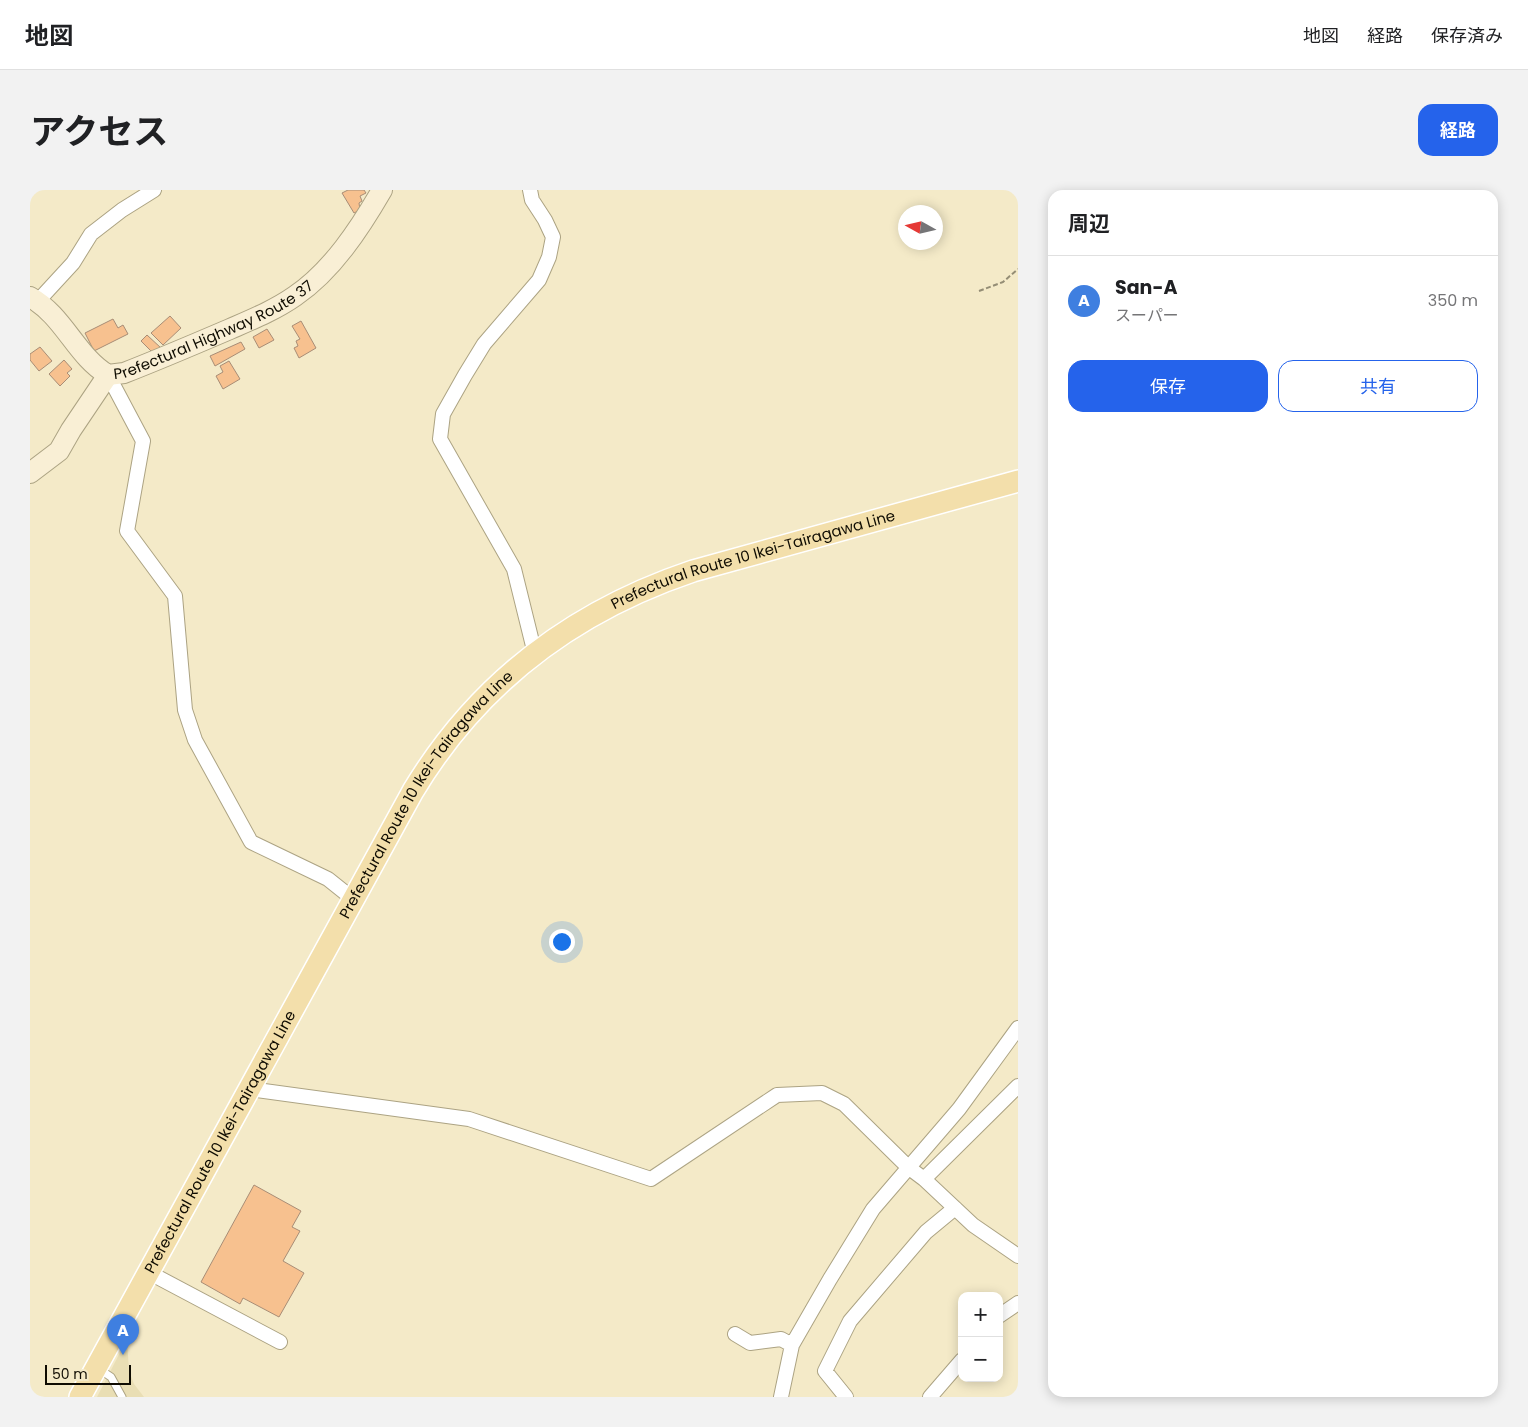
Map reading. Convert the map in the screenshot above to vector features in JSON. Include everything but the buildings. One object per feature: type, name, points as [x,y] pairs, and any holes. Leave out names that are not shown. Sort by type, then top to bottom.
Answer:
[{"type":"main road","name":"Prefectural Highway Route 37","points":[[34,299],[55,316],[96,368],[108,376],[124,373],[182,350],[272,310],[296,296],[321,273],[365,220],[382,190]]},
{"type":"main road","points":[[30,474],[59,451],[108,376]]},
{"type":"main road","name":"Prefectural Route 10 Ikei-Tairagawa Line","points":[[80,1397],[413,791],[448,738],[484,699],[535,654],[592,614],[653,584],[693,571],[1018,481]]},
{"type":"street","points":[[34,299],[73,263],[91,234],[122,210],[154,190]]},
{"type":"street","points":[[530,190],[532,200],[553,237],[550,257],[538,280],[484,344],[465,375],[443,414],[440,439],[514,569],[535,654]]},
{"type":"street","points":[[108,376],[143,441],[127,531],[175,596],[185,710],[195,740],[251,842],[328,879],[353,898]]},
{"type":"street","points":[[781,1397],[792,1345],[873,1208],[959,1108],[1018,1028]]},
{"type":"street","points":[[924,1179],[1018,1086]]},
{"type":"street","points":[[249,1089],[469,1119],[651,1179],[777,1095],[822,1093],[844,1104],[908,1167],[924,1179],[973,1225],[1018,1256]]},
{"type":"street","points":[[846,1397],[825,1371],[850,1321],[926,1232],[955,1208]]},
{"type":"street","points":[[148,1272],[280,1342]]},
{"type":"street","points":[[1003,1313],[1018,1303]]},
{"type":"street","points":[[735,1334],[750,1343],[781,1339],[792,1345]]},
{"type":"street","points":[[930,1397],[958,1365]]},
{"type":"lane","points":[[96,1368],[111,1377],[122,1397]]},
{"type":"path","points":[[979,291],[1003,282],[1018,269]]},
{"type":"shaded area","points":[[127,1339],[129,1371],[134,1384],[144,1397],[97,1397]]},
{"type":"place","name":"San-A","points":[[123,1355]]}]
